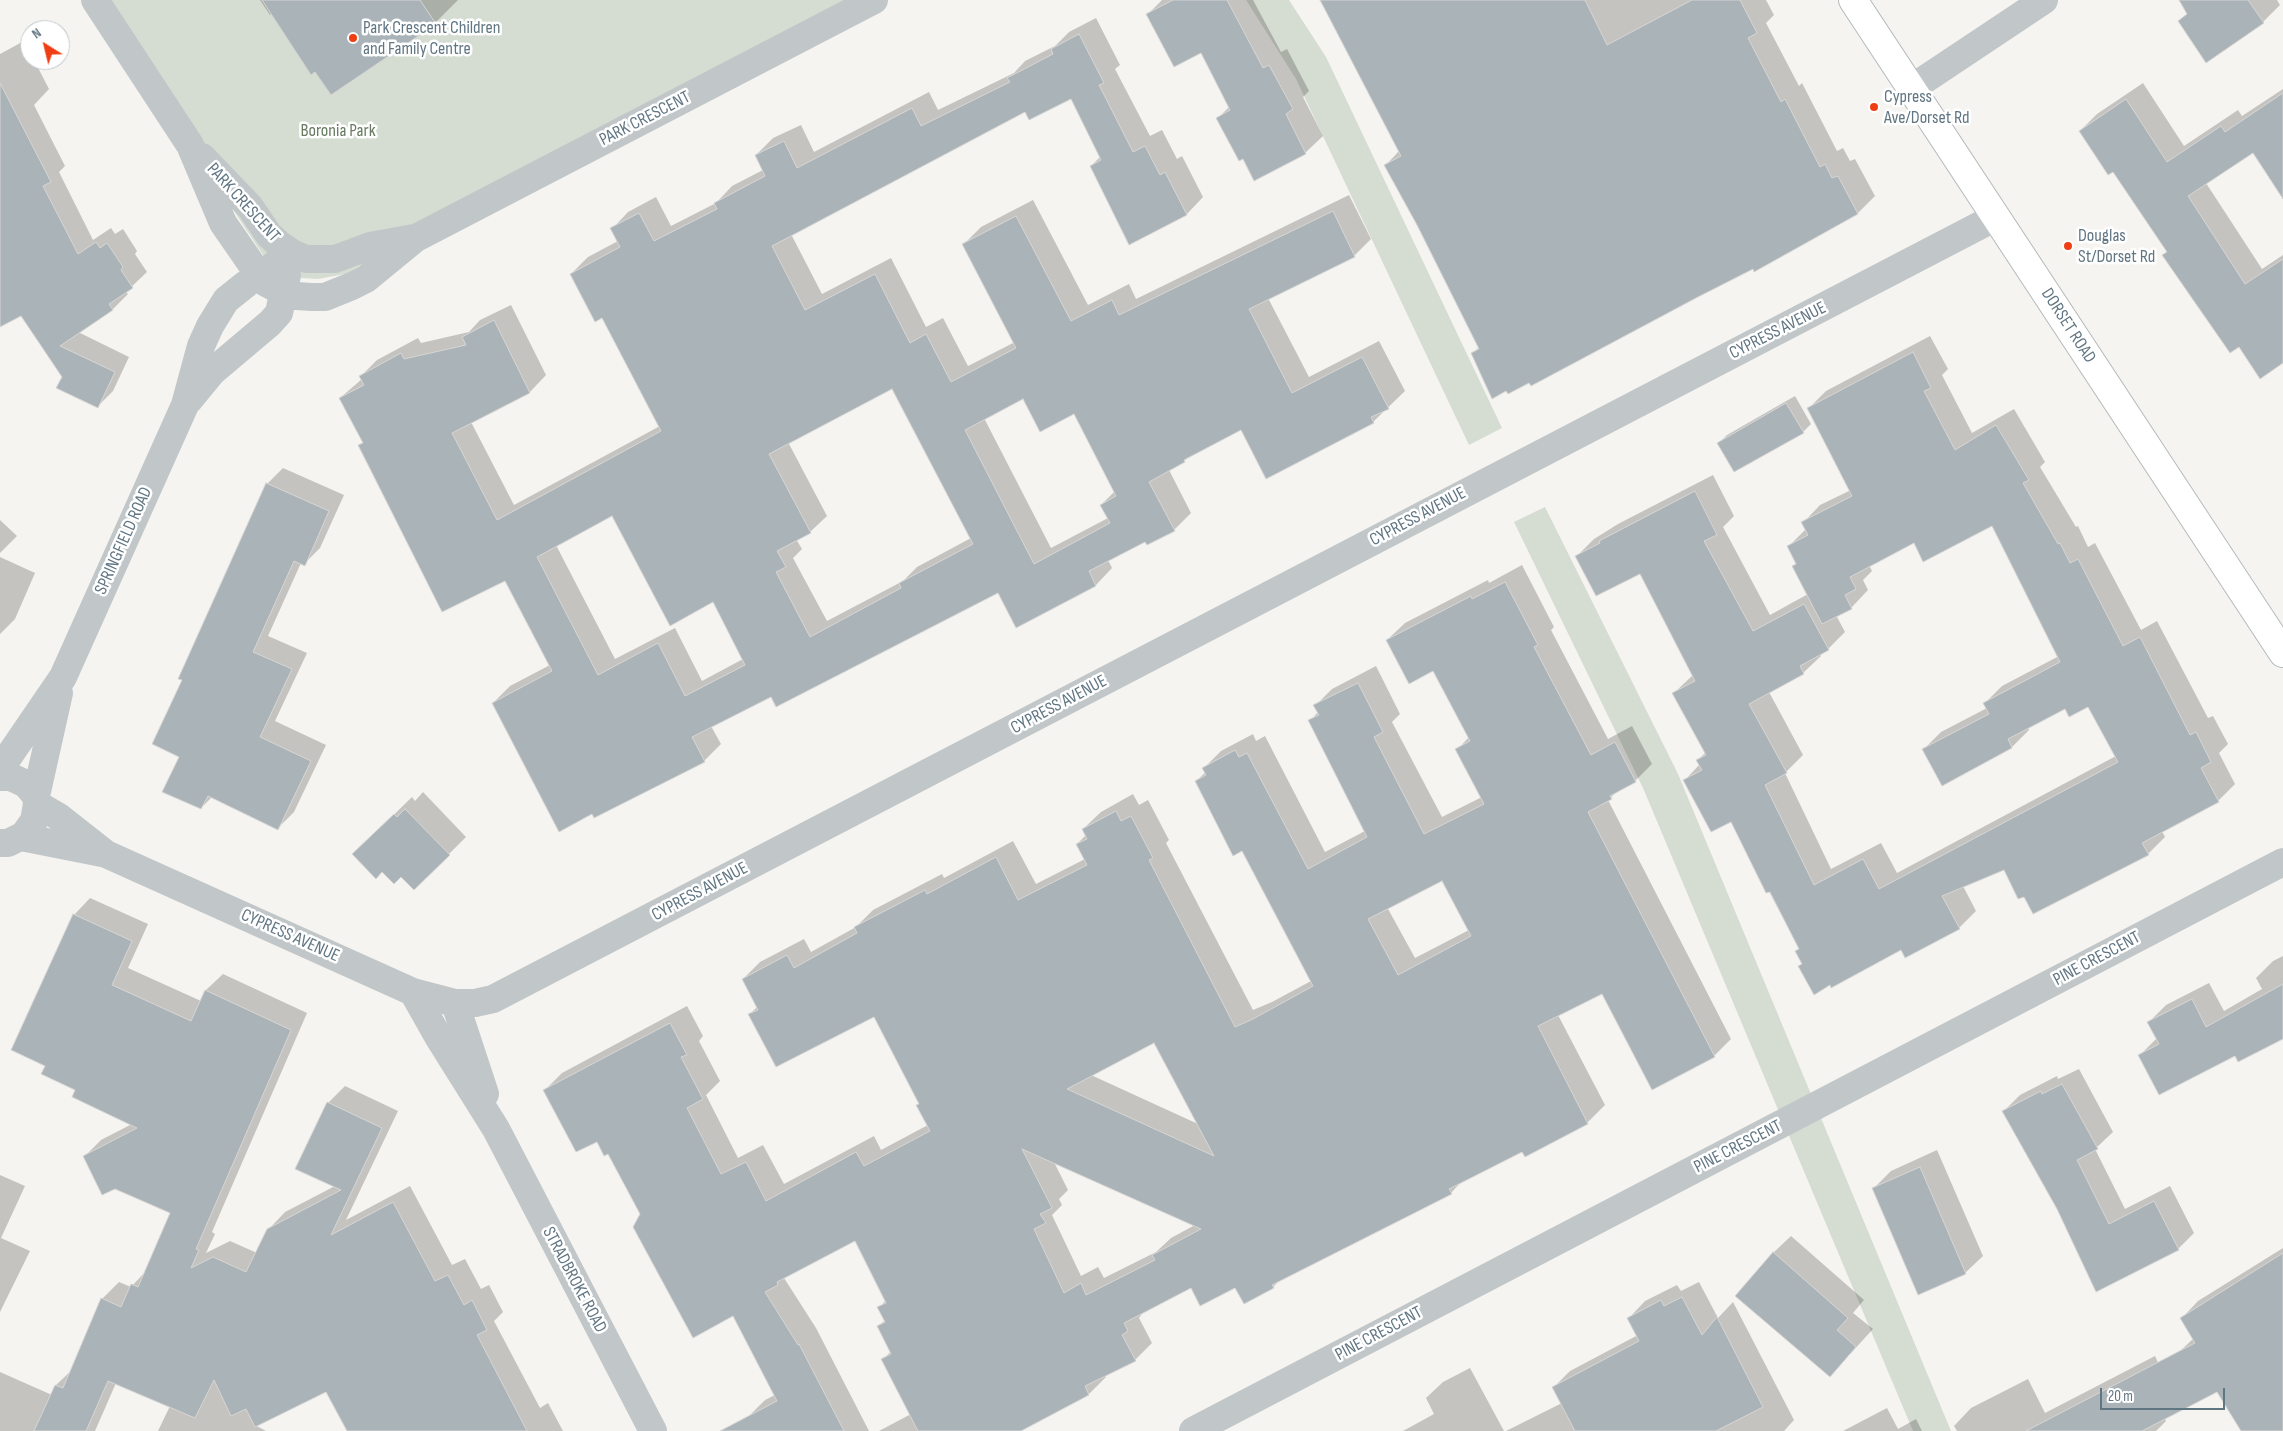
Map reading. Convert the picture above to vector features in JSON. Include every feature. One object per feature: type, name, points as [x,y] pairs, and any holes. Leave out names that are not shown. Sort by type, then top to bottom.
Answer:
[{"type":"main road","name":"DORSET ROAD","points":[[1854,0],[2281,647]]},
{"type":"street","name":"PARK CRESCENT","points":[[95,0],[190,145],[223,224],[259,275],[266,283],[283,292],[296,296],[312,297],[325,297],[366,279],[416,238],[874,0]]},
{"type":"street","points":[[1912,88],[2044,0]]},
{"type":"street","name":"PARK CRESCENT","points":[[190,145],[250,207],[269,234],[292,253],[306,259],[336,259],[370,246],[416,238]]},
{"type":"street","name":"CYPRESS AVENUE","points":[[0,777],[19,779],[26,784],[36,800],[106,854],[413,992],[455,1003],[493,999],[514,990],[1996,217]]},
{"type":"street","name":"SPRINGFIELD ROAD","points":[[0,769],[63,677],[185,405],[201,346],[210,326],[226,300],[292,253]]},
{"type":"street","name":"SPRINGFIELD ROAD","points":[[185,405],[212,372],[270,323],[279,312],[292,253]]},
{"type":"street","name":"SPRINGFIELD ROAD","points":[[8,845],[24,835],[34,821],[36,800],[63,677]]},
{"type":"street","name":"CYPRESS AVENUE","points":[[8,845],[106,854]]},
{"type":"street","name":"PINE CRESCENT","points":[[1193,1431],[2283,862]]},
{"type":"street","name":"STRADBROKE ROAD","points":[[413,992],[439,1038],[496,1128],[653,1431]]},
{"type":"street","name":"STRADBROKE ROAD","points":[[455,1003],[496,1128]]},
{"type":"green space","name":"Boronia Park","points":[[95,0],[874,0],[345,274],[318,279],[286,274],[272,265],[263,255]]},
{"type":"green space","points":[[1246,0],[1289,0],[1326,57],[1502,428],[1469,445],[1296,79]]},
{"type":"green space","points":[[1545,507],[1678,774],[1951,1431],[1913,1431],[1643,788],[1514,522]]},
{"type":"building","name":"Park Crescent Children and Family Centre","points":[[262,0],[420,0],[436,24],[331,95],[315,72],[311,75]]},
{"type":"building","points":[[1173,0],[1227,0],[1263,68],[1269,65],[1293,109],[1286,114],[1306,154],[1254,181],[1243,159],[1239,161],[1216,118],[1230,110],[1201,53],[1174,67],[1146,14]]},
{"type":"building","points":[[1320,0],[1585,0],[1607,45],[1692,0],[1740,0],[1757,33],[1748,38],[1781,102],[1785,99],[1820,167],[1825,164],[1832,178],[1838,176],[1858,214],[1754,272],[1753,269],[1696,298],[1531,386],[1529,383],[1508,394],[1506,391],[1492,399],[1471,353],[1479,349],[1417,225],[1384,165],[1401,156]]},
{"type":"building","points":[[2179,0],[2248,0],[2264,23],[2206,63],[2178,21],[2187,14]]},
{"type":"building","points":[[1079,34],[1104,83],[1099,85],[1133,152],[1145,146],[1160,175],[1165,172],[1187,215],[1129,245],[1090,166],[1101,160],[1071,99],[1029,120],[1025,112],[772,246],[805,310],[875,274],[910,343],[926,334],[951,382],[1016,348],[962,244],[1016,216],[1071,321],[1112,300],[1119,315],[1333,211],[1355,257],[1249,309],[1292,393],[1362,357],[1389,409],[1371,417],[1374,423],[1266,479],[1241,430],[1184,460],[1185,462],[1149,482],[1175,531],[1147,545],[1145,542],[1089,571],[1096,586],[1016,628],[998,593],[776,707],[771,697],[692,737],[705,762],[594,818],[592,814],[559,832],[492,703],[552,671],[505,581],[442,612],[358,445],[363,443],[339,398],[364,385],[359,376],[401,353],[404,359],[466,345],[462,337],[494,320],[530,393],[452,433],[497,520],[661,431],[602,318],[595,322],[570,274],[620,247],[610,228],[639,213],[654,241],[717,209],[714,203],[765,176],[755,155],[784,141],[797,168],[912,108],[921,126],[1010,82],[1007,78],[1053,54],[1051,49]],"holes":[[[892,389],[973,544],[899,583],[901,588],[810,637],[776,572],[786,567],[777,551],[811,533],[769,454]],[[1023,399],[1040,432],[1074,414],[1116,496],[1100,505],[1110,523],[1034,564],[965,430]],[[612,516],[670,626],[713,602],[745,665],[685,696],[658,643],[598,675],[537,557]]]},
{"type":"building","points":[[0,83],[51,182],[43,186],[78,254],[96,242],[100,248],[107,243],[123,267],[121,270],[133,288],[109,304],[113,310],[60,346],[115,372],[98,408],[56,388],[62,377],[21,316],[0,327]]},
{"type":"building","points":[[2283,93],[2283,199],[2253,153],[2188,196],[2245,284],[2283,259],[2283,363],[2260,379],[2239,347],[2230,353],[2162,255],[2167,252],[2113,172],[2108,175],[2079,131],[2126,99],[2167,162],[2221,126],[2225,132]]},
{"type":"building","points":[[1913,352],[1931,388],[1924,391],[1955,450],[1996,425],[2029,480],[2023,483],[2058,544],[2060,543],[2070,563],[2078,559],[2123,646],[2140,637],[2190,735],[2196,732],[2211,762],[2201,768],[2219,802],[2142,843],[2149,855],[2033,914],[2024,897],[2018,899],[2004,870],[1942,896],[1960,929],[1905,958],[1901,950],[1831,988],[1830,985],[1814,995],[1798,966],[1802,964],[1795,951],[1799,949],[1770,892],[1766,893],[1731,822],[1711,832],[1683,780],[1702,770],[1696,760],[1706,755],[1672,693],[1695,681],[1640,574],[1596,596],[1575,556],[1600,543],[1599,541],[1695,491],[1717,535],[1704,541],[1753,631],[1804,604],[1829,650],[1800,666],[1804,674],[1749,704],[1787,773],[1765,785],[1814,885],[1863,859],[1879,889],[2118,762],[2088,707],[2069,717],[2065,709],[2008,739],[2012,748],[1942,786],[1922,749],[1989,714],[1983,703],[2060,662],[1992,526],[1923,562],[1914,543],[1850,577],[1856,589],[1845,595],[1852,609],[1822,624],[1792,566],[1796,564],[1787,546],[1808,535],[1801,522],[1852,496],[1807,408]]},
{"type":"building","points":[[1786,403],[1804,433],[1734,472],[1717,443]]},
{"type":"building","points":[[266,483],[329,511],[305,566],[294,561],[253,652],[292,669],[260,737],[311,761],[278,830],[208,796],[201,809],[162,792],[179,757],[152,744],[182,680],[178,679]]},
{"type":"building","points":[[1505,582],[1538,645],[1534,647],[1591,755],[1615,742],[1636,782],[1610,796],[1612,799],[1588,812],[1715,1057],[1652,1090],[1602,994],[1538,1026],[1588,1124],[1525,1157],[1522,1152],[1449,1189],[1452,1194],[1272,1285],[1274,1288],[1244,1304],[1235,1288],[1200,1306],[1191,1288],[1124,1323],[1128,1331],[1122,1335],[1136,1361],[1085,1386],[1089,1395],[1021,1431],[918,1431],[881,1359],[891,1354],[877,1326],[885,1322],[877,1307],[886,1303],[855,1241],[777,1282],[778,1285],[765,1292],[799,1344],[844,1431],[720,1431],[777,1401],[733,1316],[693,1338],[633,1227],[640,1214],[608,1154],[604,1156],[597,1142],[576,1152],[543,1090],[670,1023],[687,1055],[681,1057],[703,1099],[687,1108],[721,1174],[746,1162],[766,1201],[856,1152],[864,1166],[930,1131],[916,1105],[919,1104],[874,1017],[776,1067],[748,1014],[758,1010],[742,979],[787,955],[794,968],[857,933],[854,927],[925,890],[927,894],[996,857],[1018,900],[1087,865],[1076,844],[1087,839],[1082,829],[1116,811],[1121,821],[1131,816],[1153,858],[1149,860],[1235,1027],[1253,1019],[1313,986],[1242,851],[1233,856],[1195,781],[1206,775],[1202,768],[1235,750],[1239,757],[1247,753],[1308,869],[1367,837],[1308,720],[1319,715],[1313,705],[1358,683],[1383,732],[1374,737],[1424,834],[1484,804],[1455,749],[1470,741],[1433,671],[1409,684],[1386,640],[1471,596],[1472,599]],"holes":[[[1442,881],[1471,936],[1398,975],[1368,919]],[[1154,1043],[1214,1156],[1067,1089]],[[1022,1149],[1201,1229],[1152,1255],[1155,1260],[1086,1295],[1081,1283],[1064,1293],[1034,1229],[1046,1223],[1040,1214],[1052,1208]]]},
{"type":"building","points":[[405,809],[450,855],[414,890],[401,877],[394,884],[382,872],[376,879],[352,854],[394,814],[397,817]]},
{"type":"building","points":[[73,914],[132,941],[112,985],[191,1021],[205,990],[291,1030],[196,1249],[199,1250],[191,1268],[213,1257],[246,1272],[267,1229],[341,1190],[295,1169],[327,1102],[382,1128],[331,1235],[393,1202],[435,1281],[448,1275],[464,1305],[472,1300],[487,1330],[477,1335],[527,1431],[347,1431],[326,1392],[255,1427],[246,1409],[231,1416],[214,1380],[195,1418],[108,1381],[86,1431],[34,1431],[55,1385],[63,1388],[101,1298],[121,1307],[131,1284],[138,1287],[170,1213],[115,1189],[102,1195],[83,1156],[137,1128],[72,1097],[75,1090],[41,1074],[45,1066],[11,1050]]},
{"type":"building","points":[[2283,984],[2283,1039],[2238,1062],[2235,1056],[2159,1095],[2138,1055],[2159,1044],[2147,1022],[2192,999],[2206,1027]]},
{"type":"building","points":[[2062,1084],[2098,1149],[2077,1160],[2109,1224],[2154,1201],[2179,1250],[2096,1292],[2057,1209],[2002,1111],[2041,1091],[2042,1094]]},
{"type":"building","points":[[1920,1167],[1966,1274],[1918,1295],[1872,1188]]},
{"type":"building","points":[[1773,1252],[1848,1318],[1837,1330],[1856,1347],[1830,1377],[1735,1296]]},
{"type":"building","points":[[2283,1253],[2283,1431],[2241,1431],[2217,1392],[2142,1431],[2026,1431],[2195,1343],[2180,1318]]},
{"type":"building","points":[[1682,1297],[1702,1335],[1717,1317],[1763,1407],[1716,1431],[1575,1431],[1552,1387],[1639,1341],[1627,1318],[1661,1300],[1664,1306]]},
{"type":"place","name":"Park Crescent Children and Family Centre","points":[[353,38]]},
{"type":"place","name":"Cypress Ave/Dorset Rd","points":[[1874,107]]},
{"type":"place","name":"Douglas St/Dorset Rd","points":[[2068,246]]}]
